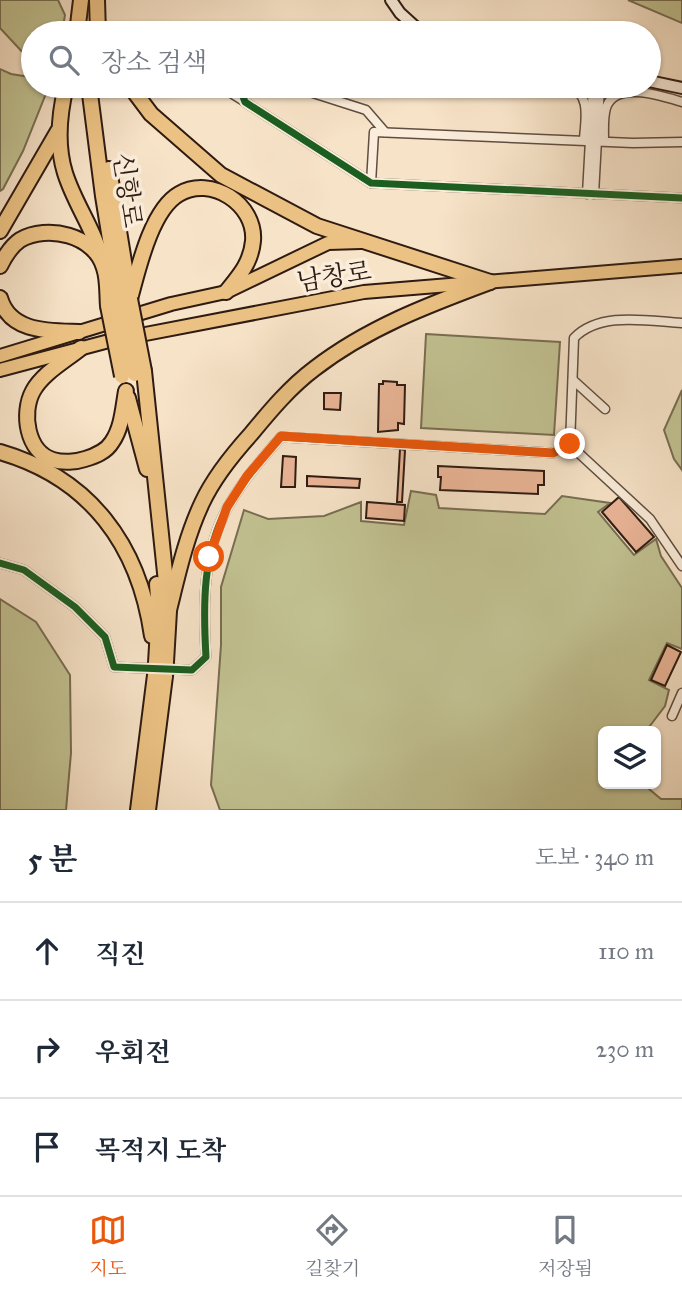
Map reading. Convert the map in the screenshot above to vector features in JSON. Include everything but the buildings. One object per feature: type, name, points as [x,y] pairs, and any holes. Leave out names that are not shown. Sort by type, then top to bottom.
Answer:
[{"type":"highway","points":[[83,0],[92,21]]},
{"type":"highway","points":[[79,21],[83,0]]},
{"type":"highway","points":[[96,21],[97,0]]},
{"type":"highway","points":[[64,98],[58,131],[65,173],[98,241],[104,267]]},
{"type":"highway","name":"신항로","points":[[91,98],[120,302]]},
{"type":"highway","name":"신항로","points":[[101,98],[112,189],[120,302]]},
{"type":"highway","points":[[139,98],[151,114],[221,175],[317,226],[490,282]]},
{"type":"highway","points":[[0,231],[58,131]]},
{"type":"highway","points":[[120,302],[152,230],[165,208],[177,194],[196,187],[216,188],[236,201],[247,218],[254,238],[250,261],[226,292]]},
{"type":"highway","points":[[0,266],[8,252],[18,242],[30,236],[44,233],[75,238],[88,245],[104,267],[120,302],[147,469],[159,612],[160,668]]},
{"type":"highway","points":[[142,809],[169,610],[192,527],[205,495],[225,464],[270,411],[313,369],[377,328],[403,315],[490,282]]},
{"type":"highway","points":[[0,298],[7,313],[20,324],[35,330],[79,332]]},
{"type":"highway","points":[[81,348],[46,376],[32,392],[27,429],[34,445],[52,460],[75,462],[97,456],[112,443],[121,423],[132,378]]},
{"type":"highway","points":[[132,378],[163,529],[169,610]]},
{"type":"highway","points":[[0,452],[29,462],[54,475],[94,506],[109,523],[123,545],[139,580],[160,668]]},
{"type":"main road","points":[[391,0],[409,21]]},
{"type":"main road","points":[[661,83],[682,88]]},
{"type":"main road","points":[[0,356],[171,304],[226,292],[328,243],[366,242]]},
{"type":"main road","name":"남창로","points":[[0,370],[81,348],[206,321],[364,292],[682,266]]},
{"type":"street","points":[[239,98],[371,183],[682,198]]},
{"type":"street","points":[[244,98],[245,102]]},
{"type":"street","points":[[328,98],[366,110],[385,132]]},
{"type":"street","points":[[583,98],[594,141]]},
{"type":"street","points":[[593,98],[594,141]]},
{"type":"street","points":[[591,194],[599,98]]},
{"type":"street","points":[[594,141],[606,108],[613,98]]},
{"type":"street","points":[[661,98],[682,102]]},
{"type":"street","points":[[371,183],[374,132],[682,142]]},
{"type":"street","points":[[682,323],[623,319],[584,327],[573,338],[570,444],[650,519],[682,566]]},
{"type":"street","points":[[573,380],[605,409]]},
{"type":"street","points":[[0,564],[24,570],[75,607],[105,637],[114,667],[191,670],[206,657],[204,593],[209,557],[227,507],[247,476],[281,436],[553,453],[570,444]]},
{"type":"street","points":[[672,716],[682,693]]},
{"type":"green space","points":[[0,0],[58,0],[65,15],[64,21],[21,21],[21,51],[0,28]]},
{"type":"green space","points":[[628,0],[682,0],[682,23]]},
{"type":"green space","points":[[0,69],[21,76],[21,98],[44,98],[23,151],[0,191]]},
{"type":"green space","points":[[426,334],[560,342],[554,435],[421,428]]},
{"type":"green space","points":[[682,390],[682,470],[674,459],[664,430]]},
{"type":"green space","points":[[411,491],[436,495],[439,508],[545,514],[562,496],[610,503],[598,512],[634,555],[656,539],[661,556],[682,588],[682,649],[667,643],[649,680],[669,690],[665,706],[650,726],[598,726],[598,789],[649,789],[661,799],[682,799],[682,810],[220,810],[211,785],[221,645],[221,587],[244,510],[268,519],[324,516],[361,502],[361,521],[404,525]]},
{"type":"green space","points":[[0,599],[36,622],[70,675],[71,753],[66,810],[0,810]]},
{"type":"cycle path","points":[[244,98],[245,102],[371,183],[682,198]]},
{"type":"cycle path","points":[[0,563],[24,570],[75,607],[105,637],[114,667],[192,670],[206,657],[206,579],[220,523],[240,487],[281,437],[553,453],[570,445]]},
{"type":"route","points":[[209,557],[227,507],[247,476],[281,436],[553,453],[570,444]]}]
